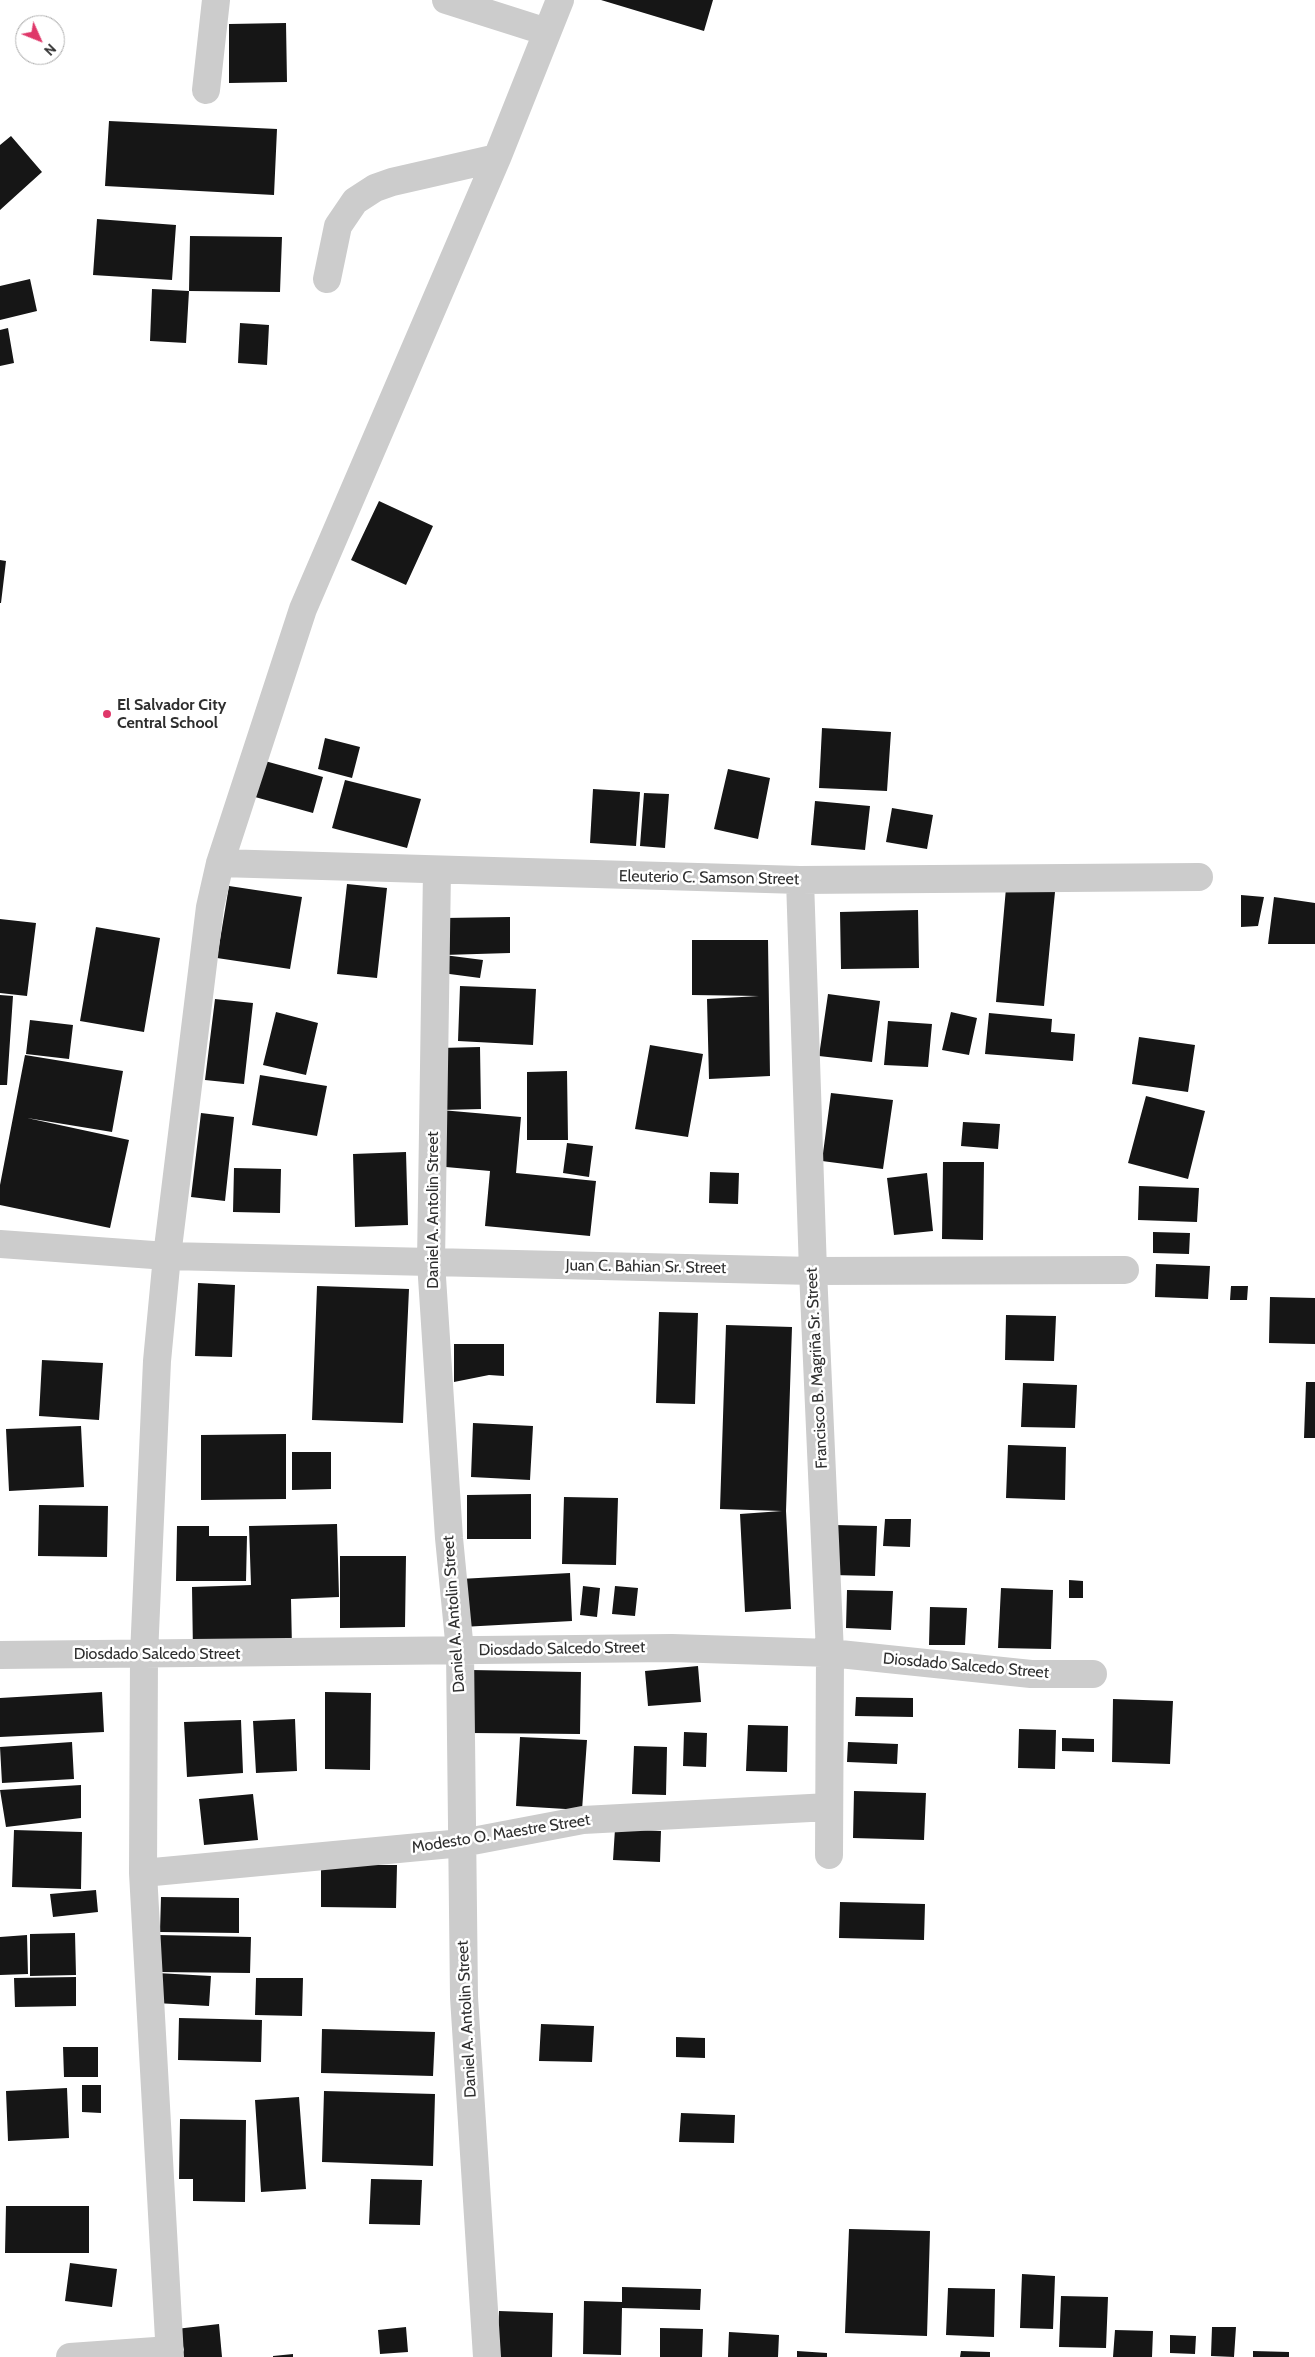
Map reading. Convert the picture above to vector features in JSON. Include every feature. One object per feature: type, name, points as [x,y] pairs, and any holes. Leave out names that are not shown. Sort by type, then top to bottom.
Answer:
[{"type":"street","points":[[206,90],[216,0]]},
{"type":"street","points":[[446,0],[547,32]]},
{"type":"street","points":[[70,2357],[170,2354],[143,1873],[144,1654],[158,1361],[167,1256],[210,907],[220,863],[303,610],[497,158],[560,0]]},
{"type":"street","points":[[327,279],[338,226],[355,201],[375,188],[392,182],[497,158]]},
{"type":"street","name":"Eleuterio C. Samson Street","points":[[220,863],[437,871],[800,880],[1199,877]]},
{"type":"street","name":"Daniel A. Antolin Street","points":[[437,871],[431,1262],[449,1538],[460,1651],[464,1997],[487,2357]]},
{"type":"street","name":"Francisco B. Magriña Sr. Street","points":[[800,880],[813,1271],[830,1653],[829,1855]]},
{"type":"street","name":"Juan C. Bahian Sr. Street","points":[[0,1244],[167,1256],[813,1271],[1125,1270]]},
{"type":"street","name":"Diosdado Salcedo Street","points":[[0,1655],[672,1648],[830,1653],[1031,1674],[1093,1674]]},
{"type":"street","name":"Modesto O. Maestre Street","points":[[143,1873],[462,1843],[583,1820],[829,1806]]},
{"type":"building","points":[[601,0],[713,0],[704,31]]},
{"type":"building","points":[[286,23],[287,82],[229,83],[229,24]]},
{"type":"building","points":[[109,121],[277,129],[274,195],[105,186]]},
{"type":"building","points":[[11,136],[42,172],[0,210],[0,145]]},
{"type":"building","points":[[97,219],[176,225],[172,280],[93,275]]},
{"type":"building","points":[[190,236],[282,237],[280,292],[189,291]]},
{"type":"building","points":[[30,279],[37,311],[0,320],[0,286]]},
{"type":"building","points":[[152,289],[189,291],[186,343],[150,341]]},
{"type":"building","points":[[240,323],[269,325],[267,365],[238,363]]},
{"type":"building","points":[[8,328],[14,363],[0,366],[0,330]]},
{"type":"building","points":[[379,501],[433,526],[406,585],[351,560]]},
{"type":"building","points":[[0,560],[6,561],[1,603],[0,603]]},
{"type":"building","points":[[822,728],[891,732],[887,791],[819,788]]},
{"type":"building","points":[[325,738],[360,747],[352,778],[318,769]]},
{"type":"building","points":[[265,761],[323,777],[313,813],[255,797]]},
{"type":"building","points":[[728,769],[770,778],[758,839],[714,829]]},
{"type":"building","points":[[345,780],[421,799],[407,848],[332,828]]},
{"type":"building","points":[[593,789],[640,792],[636,846],[590,843]]},
{"type":"building","points":[[644,793],[669,794],[665,848],[640,846]]},
{"type":"building","points":[[815,801],[870,806],[865,850],[811,845]]},
{"type":"building","points":[[892,808],[933,815],[927,849],[886,842]]},
{"type":"building","points":[[347,884],[387,888],[377,978],[337,974]]},
{"type":"building","points":[[229,886],[302,897],[290,969],[217,958]]},
{"type":"building","points":[[1006,888],[1055,892],[1044,1006],[996,1002]]},
{"type":"building","points":[[1241,895],[1264,897],[1258,926],[1241,927]]},
{"type":"building","points":[[1274,897],[1315,903],[1315,944],[1268,944]]},
{"type":"building","points":[[918,910],[919,968],[841,969],[840,912]]},
{"type":"building","points":[[510,917],[510,953],[444,955],[444,918]]},
{"type":"building","points":[[0,919],[36,923],[27,996],[0,993]]},
{"type":"building","points":[[96,927],[160,938],[144,1032],[80,1021]]},
{"type":"building","points":[[692,940],[768,940],[770,1076],[709,1079],[707,999],[759,996],[692,995]]},
{"type":"building","points":[[444,955],[483,960],[480,978],[442,973]]},
{"type":"building","points":[[460,986],[536,989],[533,1045],[458,1041]]},
{"type":"building","points":[[828,994],[880,1001],[872,1062],[819,1056]]},
{"type":"building","points":[[0,995],[13,996],[7,1085],[0,1085]]},
{"type":"building","points":[[215,999],[253,1003],[244,1084],[205,1080]]},
{"type":"building","points":[[276,1012],[318,1023],[306,1075],[263,1065]]},
{"type":"building","points":[[951,1012],[977,1018],[969,1055],[942,1050]]},
{"type":"building","points":[[989,1013],[1052,1019],[1051,1032],[1075,1034],[1073,1061],[985,1054]]},
{"type":"building","points":[[30,1020],[73,1025],[69,1059],[26,1054]]},
{"type":"building","points":[[888,1021],[932,1024],[928,1067],[884,1065]]},
{"type":"building","points":[[1139,1037],[1195,1045],[1188,1092],[1132,1084]]},
{"type":"building","points":[[650,1045],[703,1054],[688,1137],[635,1129]]},
{"type":"building","points":[[480,1047],[481,1109],[441,1110],[440,1048]]},
{"type":"building","points":[[25,1055],[123,1071],[112,1132],[27,1118],[129,1140],[110,1228],[0,1205],[0,1185]]},
{"type":"building","points":[[567,1071],[568,1140],[527,1140],[527,1072]]},
{"type":"building","points":[[260,1075],[327,1086],[317,1136],[252,1125]]},
{"type":"building","points":[[831,1093],[893,1100],[883,1169],[822,1161]]},
{"type":"building","points":[[1146,1096],[1205,1111],[1188,1179],[1128,1163]]},
{"type":"building","points":[[441,1110],[521,1117],[516,1173],[596,1181],[590,1236],[485,1226],[490,1171],[435,1166]]},
{"type":"building","points":[[201,1113],[234,1117],[225,1201],[191,1197]]},
{"type":"building","points":[[963,1122],[1000,1124],[998,1149],[961,1146]]},
{"type":"building","points":[[567,1143],[593,1146],[589,1177],[563,1173]]},
{"type":"building","points":[[406,1152],[408,1225],[355,1227],[353,1154]]},
{"type":"building","points":[[943,1162],[984,1162],[983,1240],[942,1239]]},
{"type":"building","points":[[234,1168],[281,1169],[280,1213],[233,1212]]},
{"type":"building","points":[[710,1172],[739,1173],[738,1204],[709,1203]]},
{"type":"building","points":[[927,1173],[933,1231],[894,1235],[887,1178]]},
{"type":"building","points":[[1139,1186],[1199,1188],[1197,1222],[1138,1220]]},
{"type":"building","points":[[1153,1232],[1190,1233],[1189,1254],[1153,1253]]},
{"type":"building","points":[[1156,1264],[1210,1266],[1208,1299],[1155,1297]]},
{"type":"building","points":[[198,1283],[235,1285],[232,1357],[195,1356]]},
{"type":"building","points":[[317,1286],[409,1289],[403,1423],[312,1420]]},
{"type":"building","points":[[1231,1286],[1248,1286],[1247,1300],[1230,1300]]},
{"type":"building","points":[[1270,1297],[1315,1298],[1315,1344],[1269,1343]]},
{"type":"building","points":[[659,1312],[698,1313],[695,1404],[656,1403]]},
{"type":"building","points":[[1006,1315],[1056,1316],[1054,1361],[1005,1360]]},
{"type":"building","points":[[726,1325],[792,1327],[786,1511],[791,1609],[745,1612],[740,1514],[782,1511],[720,1509]]},
{"type":"building","points":[[454,1344],[504,1344],[504,1376],[489,1375],[454,1382]]},
{"type":"building","points":[[42,1360],[103,1363],[99,1420],[39,1416]]},
{"type":"building","points":[[1306,1382],[1315,1382],[1315,1438],[1304,1438]]},
{"type":"building","points":[[1023,1383],[1077,1385],[1075,1428],[1021,1427]]},
{"type":"building","points":[[473,1423],[533,1426],[530,1480],[471,1477]]},
{"type":"building","points":[[81,1426],[84,1487],[9,1491],[6,1429]]},
{"type":"building","points":[[286,1434],[286,1499],[201,1500],[201,1435]]},
{"type":"building","points":[[1008,1445],[1066,1447],[1065,1500],[1006,1498]]},
{"type":"building","points":[[292,1452],[331,1452],[331,1489],[292,1490]]},
{"type":"building","points":[[531,1494],[531,1539],[467,1539],[467,1495]]},
{"type":"building","points":[[564,1497],[618,1498],[616,1565],[562,1564]]},
{"type":"building","points":[[39,1505],[108,1506],[107,1557],[38,1556]]},
{"type":"building","points":[[885,1519],[911,1519],[910,1547],[883,1546]]},
{"type":"building","points":[[337,1524],[339,1597],[291,1599],[292,1649],[193,1653],[192,1587],[251,1585],[249,1526]]},
{"type":"building","points":[[834,1525],[877,1526],[875,1576],[832,1575]]},
{"type":"building","points":[[177,1526],[209,1526],[209,1536],[247,1536],[246,1581],[176,1581]]},
{"type":"building","points":[[340,1556],[406,1556],[405,1627],[340,1628]]},
{"type":"building","points":[[570,1573],[572,1621],[462,1627],[460,1579]]},
{"type":"building","points":[[1069,1580],[1083,1581],[1083,1598],[1069,1598]]},
{"type":"building","points":[[583,1586],[600,1588],[597,1617],[580,1615]]},
{"type":"building","points":[[615,1586],[638,1588],[635,1616],[612,1614]]},
{"type":"building","points":[[1001,1588],[1053,1590],[1051,1649],[998,1648]]},
{"type":"building","points":[[847,1590],[893,1591],[891,1630],[846,1628]]},
{"type":"building","points":[[930,1607],[967,1608],[965,1645],[929,1645]]},
{"type":"building","points":[[698,1666],[701,1702],[648,1706],[645,1671]]},
{"type":"building","points":[[471,1670],[581,1672],[580,1734],[471,1733]]},
{"type":"building","points":[[102,1692],[104,1732],[0,1737],[0,1698]]},
{"type":"building","points":[[325,1692],[371,1693],[370,1770],[325,1769]]},
{"type":"building","points":[[856,1697],[913,1698],[913,1717],[855,1716]]},
{"type":"building","points":[[1113,1699],[1173,1701],[1170,1764],[1112,1762]]},
{"type":"building","points":[[295,1719],[297,1771],[256,1773],[253,1721]]},
{"type":"building","points":[[241,1720],[243,1773],[187,1777],[184,1722]]},
{"type":"building","points":[[748,1725],[788,1726],[787,1772],[746,1771]]},
{"type":"building","points":[[1019,1729],[1056,1730],[1055,1769],[1018,1768]]},
{"type":"building","points":[[684,1732],[707,1733],[706,1767],[683,1766]]},
{"type":"building","points":[[520,1737],[587,1740],[582,1810],[516,1806]]},
{"type":"building","points":[[1062,1738],[1094,1739],[1094,1752],[1062,1751]]},
{"type":"building","points":[[72,1742],[74,1779],[2,1783],[0,1747]]},
{"type":"building","points":[[848,1742],[898,1744],[897,1764],[847,1762]]},
{"type":"building","points":[[634,1746],[667,1747],[666,1795],[632,1794]]},
{"type":"building","points":[[81,1785],[81,1818],[6,1827],[0,1790]]},
{"type":"building","points":[[854,1791],[926,1793],[924,1840],[853,1838]]},
{"type":"building","points":[[253,1794],[258,1840],[204,1845],[199,1799]]},
{"type":"building","points":[[615,1829],[661,1831],[660,1862],[613,1860]]},
{"type":"building","points":[[14,1830],[82,1832],[81,1889],[12,1887]]},
{"type":"building","points":[[321,1865],[397,1865],[396,1908],[321,1907]]},
{"type":"building","points":[[96,1890],[98,1912],[53,1917],[50,1894]]},
{"type":"building","points":[[161,1897],[239,1898],[239,1933],[160,1932]]},
{"type":"building","points":[[840,1902],[925,1904],[924,1940],[839,1938]]},
{"type":"building","points":[[75,1933],[76,1975],[30,1976],[30,1934]]},
{"type":"building","points":[[27,1935],[28,1974],[0,1975],[0,1937]]},
{"type":"building","points":[[158,1935],[251,1937],[250,1973],[157,1972]]},
{"type":"building","points":[[157,1973],[211,1976],[209,2006],[156,2003]]},
{"type":"building","points":[[76,1977],[76,2006],[15,2007],[14,1978]]},
{"type":"building","points":[[256,1978],[303,1978],[302,2016],[255,2015]]},
{"type":"building","points":[[179,2018],[262,2020],[261,2062],[178,2060]]},
{"type":"building","points":[[541,2024],[594,2026],[592,2062],[539,2061]]},
{"type":"building","points":[[322,2029],[435,2032],[433,2076],[321,2073]]},
{"type":"building","points":[[676,2037],[705,2038],[705,2058],[676,2057]]},
{"type":"building","points":[[63,2047],[98,2047],[98,2077],[64,2077]]},
{"type":"building","points":[[82,2085],[101,2085],[101,2113],[82,2112]]},
{"type":"building","points":[[67,2088],[69,2138],[8,2141],[6,2091]]},
{"type":"building","points":[[324,2091],[435,2094],[433,2166],[322,2162]]},
{"type":"building","points":[[299,2097],[306,2189],[261,2192],[255,2100]]},
{"type":"building","points":[[681,2113],[735,2115],[734,2143],[679,2142]]},
{"type":"building","points":[[180,2119],[246,2120],[245,2202],[193,2201],[193,2179],[179,2179]]},
{"type":"building","points":[[371,2179],[422,2180],[420,2225],[369,2224]]},
{"type":"building","points":[[6,2206],[89,2206],[89,2253],[5,2253]]},
{"type":"building","points":[[849,2229],[930,2231],[927,2336],[845,2333]]},
{"type":"building","points":[[70,2263],[117,2269],[112,2307],[65,2301]]},
{"type":"building","points":[[1022,2274],[1055,2276],[1053,2329],[1020,2328]]},
{"type":"building","points":[[622,2287],[701,2289],[700,2310],[622,2308],[621,2355],[583,2354],[584,2301],[622,2302]]},
{"type":"building","points":[[948,2288],[995,2289],[994,2337],[946,2335]]},
{"type":"building","points":[[1061,2296],[1108,2297],[1106,2348],[1059,2347]]},
{"type":"building","points":[[499,2311],[553,2313],[552,2357],[497,2357]]},
{"type":"building","points":[[219,2324],[222,2357],[179,2357],[176,2329]]},
{"type":"building","points":[[406,2327],[408,2352],[380,2354],[378,2330]]},
{"type":"building","points":[[1212,2327],[1236,2327],[1234,2357],[1211,2356]]},
{"type":"building","points":[[660,2328],[703,2329],[702,2357],[660,2357]]},
{"type":"building","points":[[1115,2330],[1153,2331],[1152,2357],[1113,2357]]},
{"type":"building","points":[[729,2332],[779,2335],[778,2357],[728,2357]]},
{"type":"building","points":[[1170,2335],[1196,2336],[1195,2354],[1170,2353]]},
{"type":"building","points":[[797,2351],[827,2353],[827,2357],[797,2357]]},
{"type":"building","points":[[961,2351],[990,2352],[990,2357],[960,2357]]},
{"type":"building","points":[[1253,2351],[1289,2352],[1289,2357],[1253,2357]]},
{"type":"building","points":[[293,2354],[293,2357],[273,2357],[273,2356]]},
{"type":"place","name":"El Salvador City Central School","points":[[107,714]]}]
